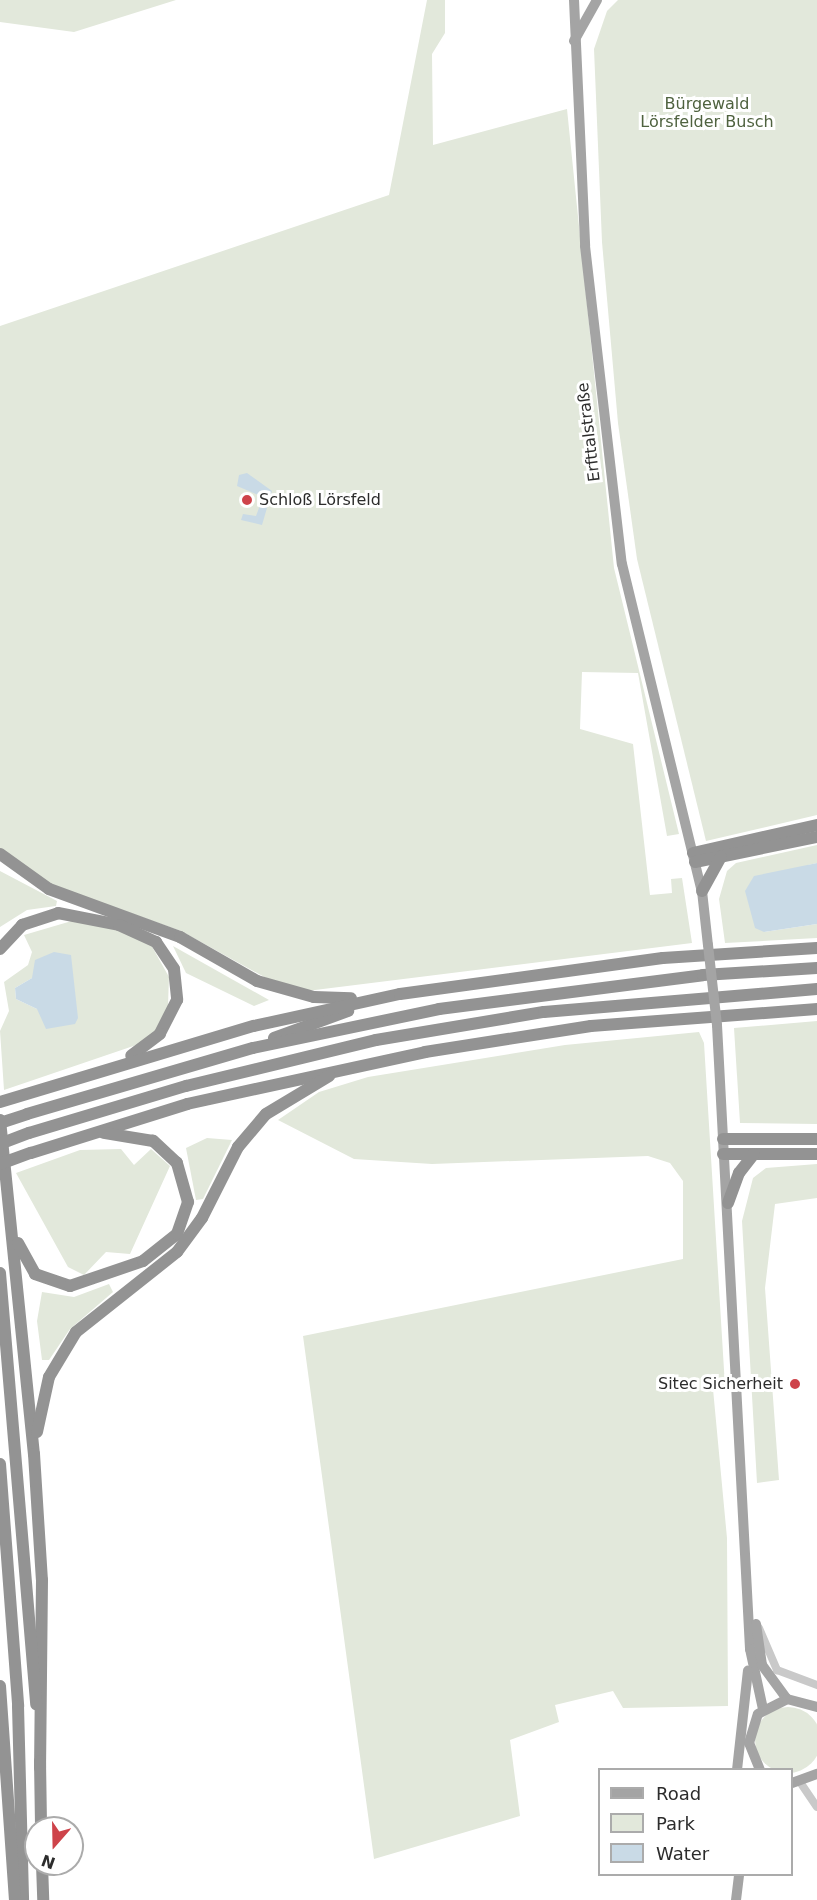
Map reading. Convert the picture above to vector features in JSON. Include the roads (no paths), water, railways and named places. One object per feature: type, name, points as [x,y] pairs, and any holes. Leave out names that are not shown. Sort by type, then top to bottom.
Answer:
[{"type":"highway","points":[[694,857],[817,825]]},
{"type":"highway","points":[[694,857],[721,857],[817,837]]},
{"type":"highway","points":[[0,854],[49,889],[180,937],[285,992],[334,999],[400,994],[663,958],[817,946]]},
{"type":"highway","points":[[702,891],[721,857]]},
{"type":"highway","points":[[0,949],[22,925],[64,913],[132,929],[161,948],[174,969],[175,1010],[160,1034],[119,1063]]},
{"type":"highway","points":[[254,1048],[514,997],[703,975],[817,968]]},
{"type":"highway","points":[[0,1143],[186,1086],[376,1040],[567,1010],[817,989]]},
{"type":"highway","points":[[41,1816],[42,1613],[34,1454],[12,1221],[0,1122],[254,1048],[400,994]]},
{"type":"highway","points":[[0,1102],[119,1063],[400,994]]},
{"type":"highway","points":[[0,1164],[187,1104],[352,1066],[591,1026],[813,1009]]},
{"type":"highway","points":[[34,1454],[49,1377],[76,1332],[177,1252],[202,1218],[238,1147],[266,1114],[295,1092],[352,1066]]},
{"type":"highway","points":[[12,1221],[30,1268],[46,1281],[65,1286],[143,1261],[171,1241],[188,1202],[177,1163],[153,1141],[97,1132]]},
{"type":"highway","points":[[723,1139],[817,1139]]},
{"type":"highway","points":[[723,1154],[817,1154]]},
{"type":"highway","points":[[728,1203],[739,1173],[754,1154]]},
{"type":"highway","points":[[0,1273],[40,1768]]},
{"type":"highway","points":[[0,1464],[18,1706],[23,1900]]},
{"type":"highway","points":[[0,1686],[15,1900]]},
{"type":"highway","points":[[42,1876],[43,1900]]},
{"type":"main road","name":"Erfttalstraße","points":[[574,0],[574,41],[585,246],[622,564],[702,891],[717,1025],[751,1607]]},
{"type":"main road","points":[[574,41],[597,0]]},
{"type":"main road","points":[[751,1607],[756,1620],[762,1665],[786,1699]]},
{"type":"main road","points":[[737,1768],[750,1649],[751,1607]]},
{"type":"main road","points":[[750,1649],[763,1709]]},
{"type":"main road","points":[[756,1768],[749,1735],[763,1709],[786,1699],[817,1707]]},
{"type":"main road","points":[[796,1783],[817,1774]]},
{"type":"main road","points":[[729,1900],[732,1876]]},
{"type":"main road","points":[[736,1900],[739,1876]]},
{"type":"street","points":[[756,1620],[777,1670],[817,1685]]},
{"type":"street","points":[[796,1783],[817,1807]]},
{"type":"water","points":[[247,473],[272,491],[262,525],[241,520],[243,514],[256,516],[263,497],[237,486],[239,475]]},
{"type":"water","points":[[817,863],[817,924],[764,932],[755,928],[745,891],[754,876]]},
{"type":"water","points":[[54,952],[71,955],[78,1018],[75,1024],[46,1029],[37,1009],[16,999],[15,988],[32,978],[35,960]]},
{"type":"place","name":"Schloß Lörsfeld","points":[[247,500]]},
{"type":"place","name":"Sitec Sicherheit","points":[[795,1384]]},
{"type":"park label","name":"Bürgewald Lörsfelder Busch","points":[[707,113]]}]
